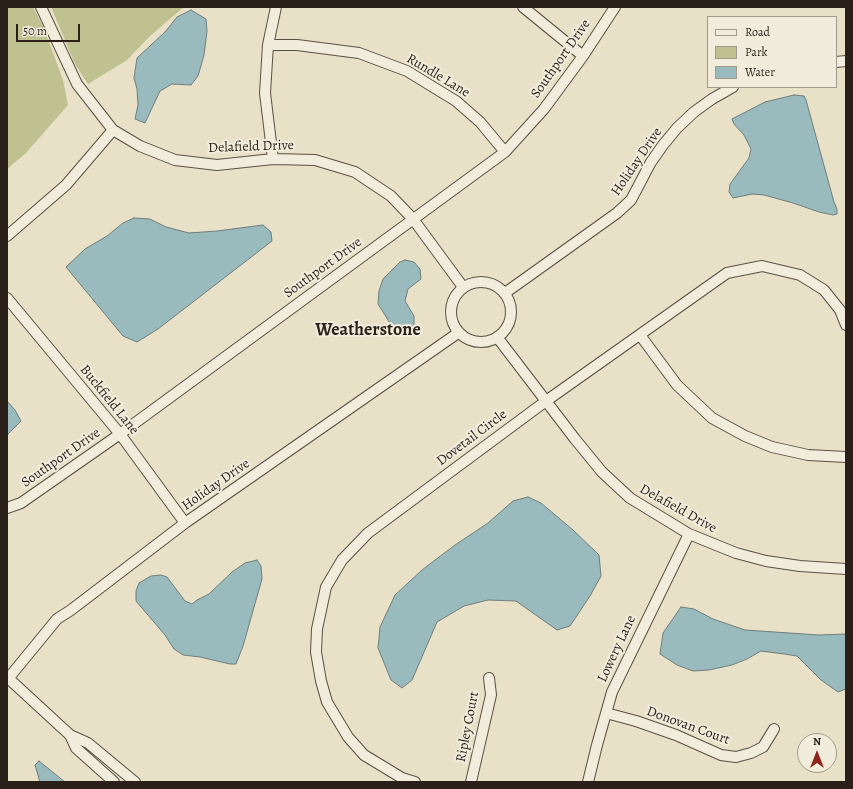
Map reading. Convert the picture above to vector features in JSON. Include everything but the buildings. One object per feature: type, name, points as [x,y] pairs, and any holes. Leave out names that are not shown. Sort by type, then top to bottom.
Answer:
[{"type":"street","name":"Delafield Drive","points":[[41,7],[77,84],[113,130],[140,146],[175,160],[217,165],[273,159],[315,160],[356,172],[392,196],[413,219],[463,287]]},
{"type":"street","points":[[273,159],[265,93],[268,45],[276,7]]},
{"type":"street","points":[[523,7],[583,56]]},
{"type":"street","name":"Southport Drive","points":[[7,508],[21,503],[120,434],[505,152],[544,109],[583,56],[615,7]]},
{"type":"street","name":"Rundle Lane","points":[[268,45],[298,45],[359,53],[407,71],[456,100],[480,122],[505,152]]},
{"type":"street","name":"Holiday Drive","points":[[505,293],[617,213],[631,200],[651,162],[677,128],[694,112],[731,88]]},
{"type":"street","points":[[7,236],[66,185],[113,130]]},
{"type":"street","name":"Dovetail Circle","points":[[415,782],[402,778],[364,754],[348,737],[327,702],[321,681],[316,652],[316,629],[326,587],[342,560],[368,533],[546,401],[726,273],[762,266],[800,275],[824,290],[840,310],[846,325]]},
{"type":"street","points":[[473,283],[488,283],[498,287],[505,293],[510,305],[510,320],[506,329],[497,337],[482,342],[468,339],[458,333],[451,319],[451,306],[455,296],[463,287],[473,283]]},
{"type":"street","name":"Buckfield Lane","points":[[7,298],[120,434],[185,523]]},
{"type":"street","name":"Holiday Drive","points":[[8,678],[57,619],[185,523],[458,333]]},
{"type":"street","points":[[640,335],[677,385],[712,418],[745,436],[772,447],[808,455],[846,457]]},
{"type":"street","name":"Delafield Drive","points":[[497,337],[602,472],[630,498],[689,534],[736,553],[766,562],[846,569]]},
{"type":"street","name":"Lowery Lane","points":[[588,782],[612,692],[689,534]]},
{"type":"street","points":[[8,678],[70,735],[88,743],[135,782]]},
{"type":"street","name":"Ripley Court","points":[[471,782],[491,695],[489,678]]},
{"type":"street","name":"Donovan Court","points":[[606,713],[636,721],[676,735],[721,755],[736,757],[751,753],[763,747],[774,729]]},
{"type":"street","points":[[70,735],[76,748],[114,782]]},
{"type":"green space","points":[[7,7],[33,7],[43,26],[63,80],[68,105],[26,153],[7,169]]},
{"type":"green space","points":[[51,7],[184,7],[150,36],[127,60],[88,84],[75,64]]},
{"type":"water","points":[[191,10],[206,19],[207,31],[204,55],[198,76],[191,85],[172,84],[160,91],[145,123],[135,119],[138,105],[137,89],[134,78],[137,58],[165,32],[177,17]]},
{"type":"water","points":[[794,95],[804,96],[806,100],[837,209],[837,214],[833,215],[819,212],[764,195],[752,194],[733,198],[729,192],[730,184],[749,158],[751,149],[744,135],[734,124],[732,119],[765,102]]},
{"type":"water","points":[[134,218],[150,219],[166,227],[189,233],[263,225],[271,232],[272,241],[158,329],[137,342],[123,336],[66,267],[85,249],[107,236],[123,223]]},
{"type":"water","points":[[405,260],[414,262],[420,269],[421,279],[408,289],[405,301],[414,316],[414,330],[410,336],[402,336],[390,323],[378,304],[379,291],[383,279],[400,262]]},
{"type":"water","points":[[7,401],[15,410],[21,421],[7,435]]},
{"type":"water","points":[[528,497],[541,503],[573,530],[599,555],[601,576],[590,596],[570,626],[557,630],[516,601],[488,600],[464,606],[437,622],[412,680],[402,688],[391,680],[378,648],[380,627],[395,595],[422,570],[455,545],[488,523],[513,501]]},
{"type":"water","points":[[257,560],[261,566],[262,579],[243,646],[236,664],[183,655],[174,649],[165,635],[136,601],[136,591],[139,583],[151,576],[161,575],[167,577],[185,601],[192,604],[209,594],[232,572],[245,563]]},
{"type":"water","points":[[681,607],[694,609],[713,619],[745,630],[819,635],[846,634],[846,689],[838,692],[821,680],[797,656],[784,654],[761,651],[732,665],[709,670],[693,671],[677,665],[660,654],[663,633]]},
{"type":"water","points":[[39,761],[65,782],[40,782],[35,765]]},
{"type":"district","name":"Weatherstone","points":[[368,331]]}]
